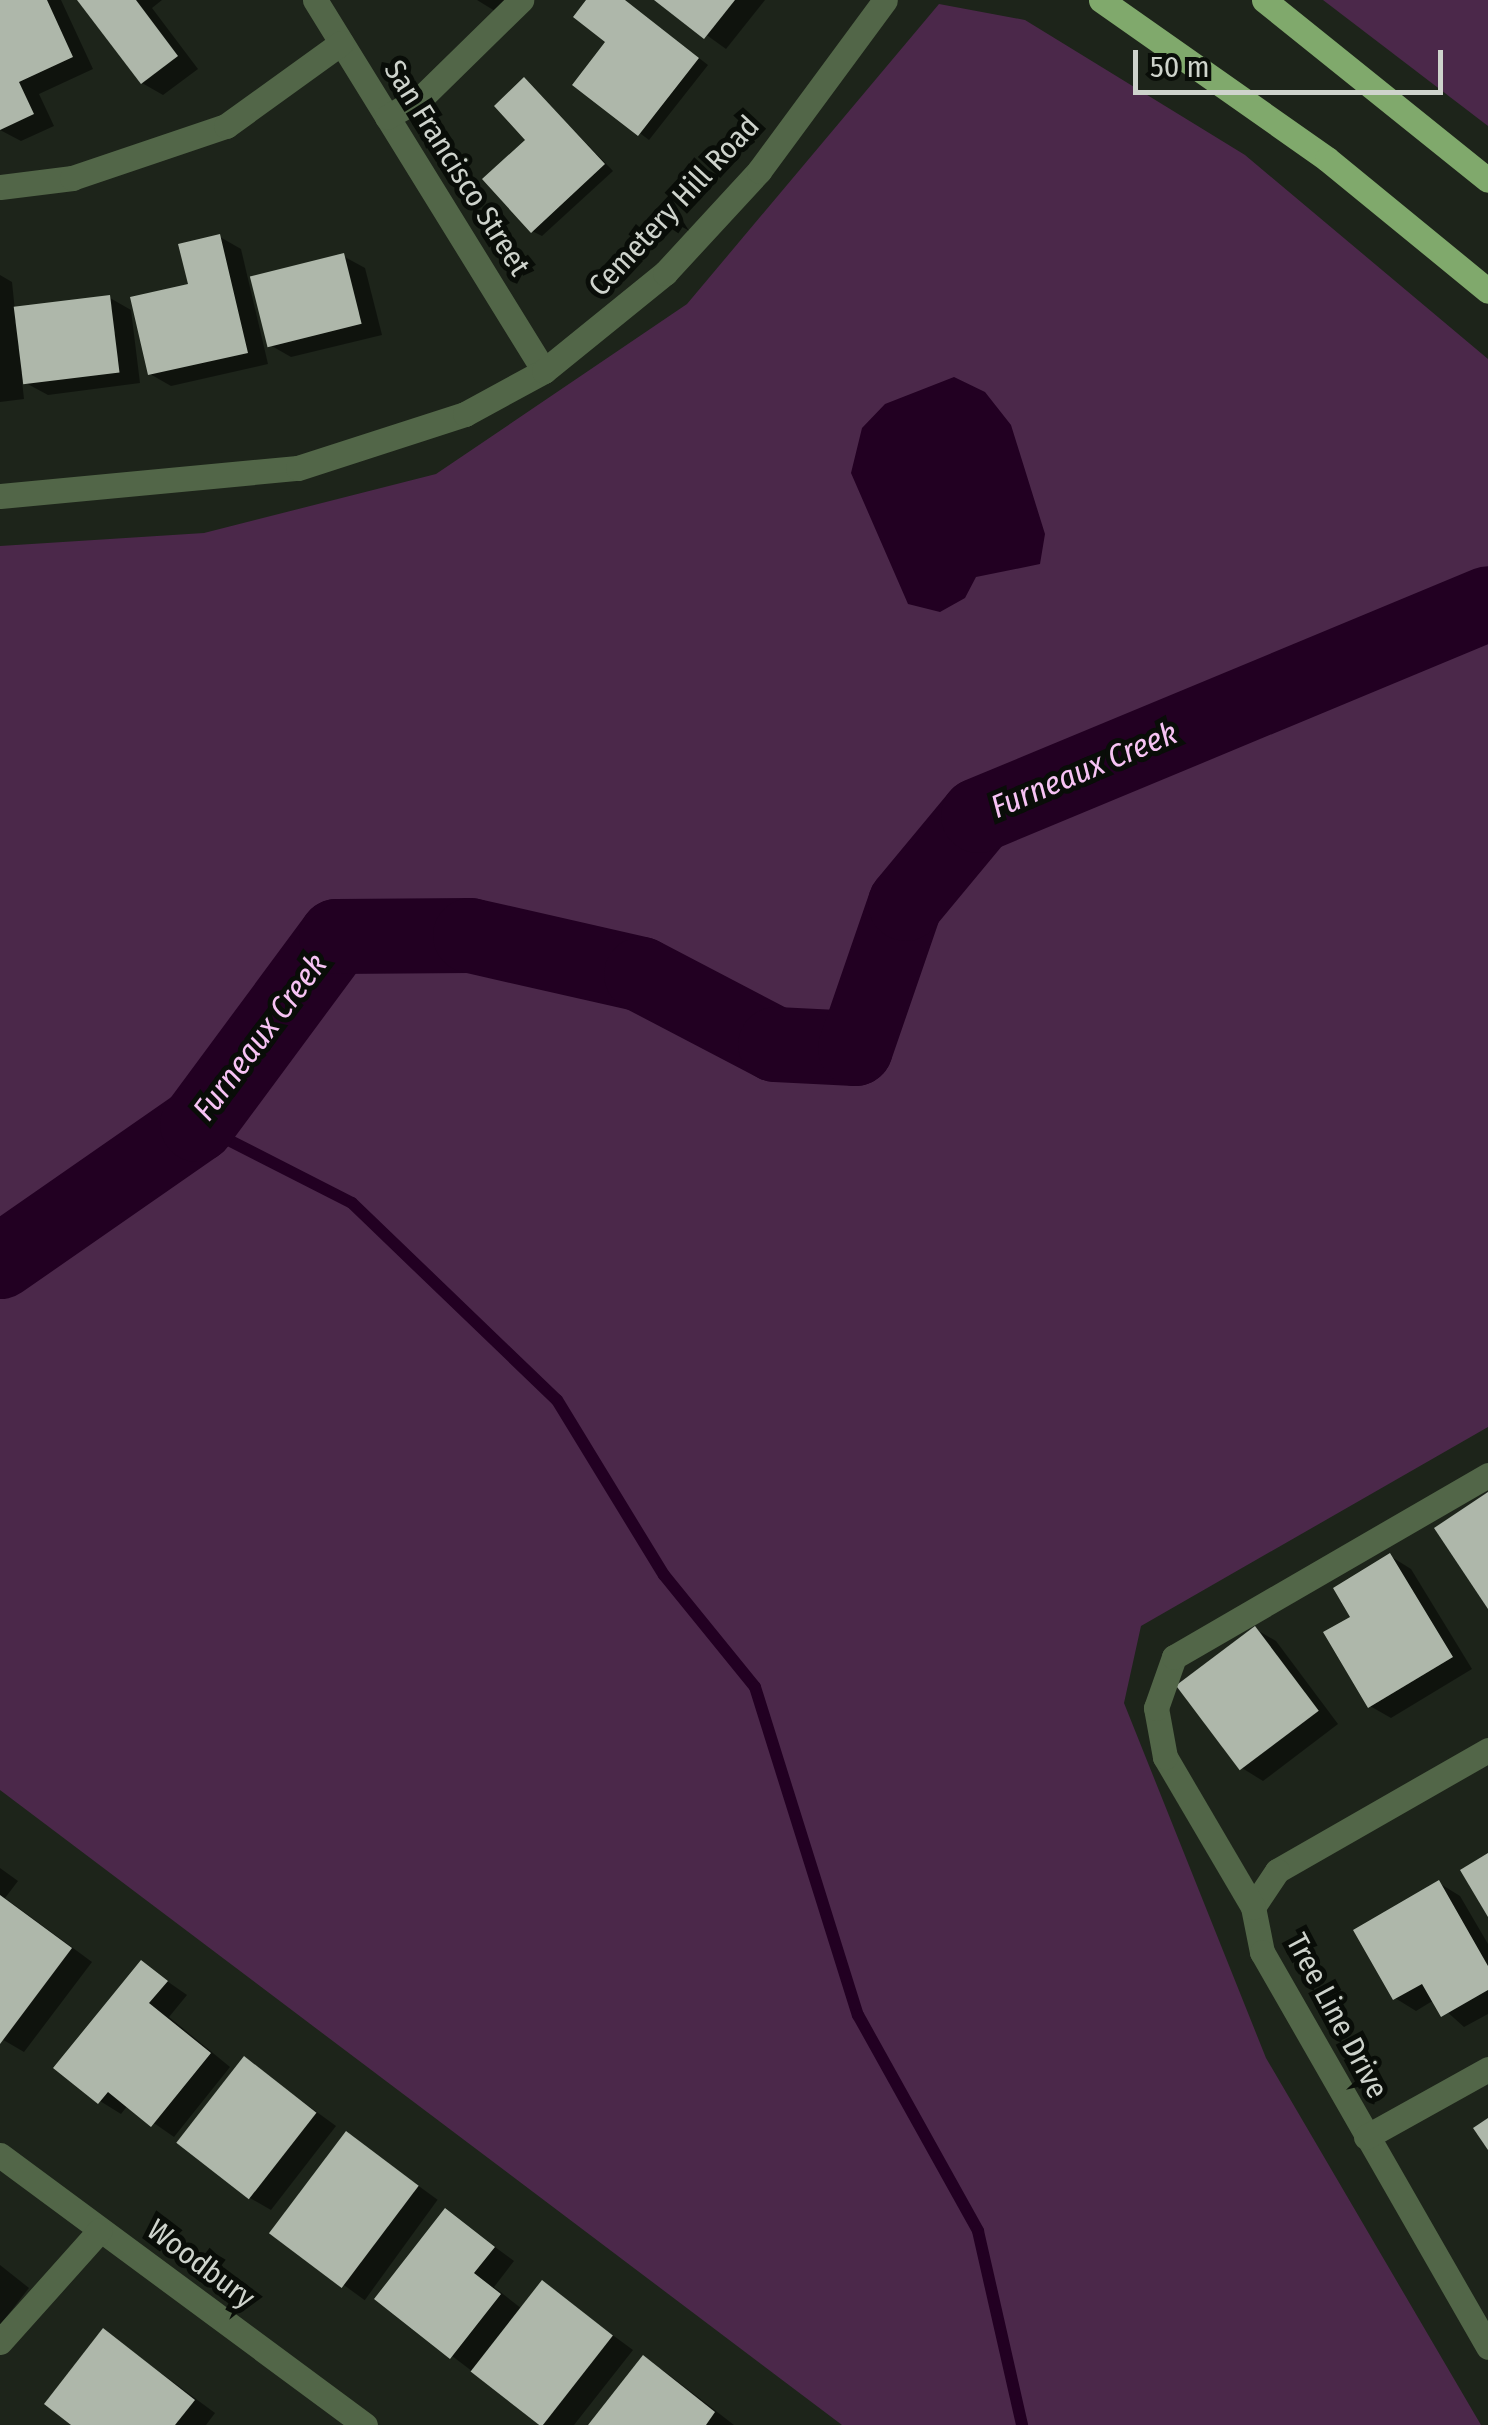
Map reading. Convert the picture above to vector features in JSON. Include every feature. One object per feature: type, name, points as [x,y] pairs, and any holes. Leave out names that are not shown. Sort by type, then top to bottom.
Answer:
[{"type":"main road","points":[[1101,0],[1327,159],[1488,291]]},
{"type":"main road","points":[[1264,0],[1488,180]]},
{"type":"street","name":"San Francisco Street","points":[[315,0],[544,370]]},
{"type":"street","points":[[387,117],[422,96],[521,0]]},
{"type":"street","name":"Cemetery Hill Road","points":[[0,496],[298,468],[466,414],[544,370],[665,272],[759,171],[885,0]]},
{"type":"street","points":[[0,187],[72,178],[226,126],[341,43]]},
{"type":"street","name":"Tree Line Drive","points":[[1488,1474],[1174,1657],[1156,1708],[1165,1756],[1252,1907],[1262,1952],[1488,2347]]},
{"type":"street","points":[[1252,1907],[1277,1871],[1488,1750]]},
{"type":"street","points":[[1366,2138],[1488,2070]]},
{"type":"street","name":"Woodbury","points":[[0,2155],[100,2230],[331,2416],[365,2425]]},
{"type":"street","points":[[0,2342],[100,2230]]},
{"type":"shaded area","points":[[1323,0],[1488,0],[1488,126]]},
{"type":"shaded area","points":[[939,4],[1025,20],[1245,155],[1488,359],[1488,1427],[1141,1626],[1124,1703],[1266,2058],[1481,2425],[842,2425],[0,1790],[0,546],[204,533],[436,474],[687,304]]},
{"type":"shaded area","points":[[954,377],[985,392],[1011,425],[1045,534],[1040,564],[976,577],[965,598],[940,612],[908,604],[851,473],[862,428],[885,404]]},
{"type":"building","points":[[0,0],[47,0],[73,57],[19,82],[34,114],[0,130]]},
{"type":"building","points":[[77,0],[136,0],[178,56],[141,84]]},
{"type":"building","points":[[586,0],[625,0],[699,58],[638,136],[572,85],[605,42],[573,17]]},
{"type":"building","points":[[654,0],[735,0],[704,39]]},
{"type":"building","points":[[524,77],[605,164],[531,233],[482,179],[525,140],[494,106]]},
{"type":"building","points":[[220,234],[248,353],[148,375],[130,297],[188,284],[178,244]]},
{"type":"building","points":[[344,253],[362,324],[268,347],[250,276]]},
{"type":"building","points":[[110,295],[120,372],[23,384],[14,307]]},
{"type":"building","points":[[1488,1492],[1488,1609],[1434,1528]]},
{"type":"building","points":[[1390,1553],[1453,1657],[1368,1708],[1323,1632],[1350,1617],[1333,1588]]},
{"type":"building","points":[[1255,1626],[1319,1711],[1240,1770],[1176,1686]]},
{"type":"building","points":[[1488,1853],[1488,1917],[1460,1870]]},
{"type":"building","points":[[1439,1880],[1488,1966],[1488,1990],[1441,2017],[1422,1984],[1393,2000],[1353,1930]]},
{"type":"building","points":[[0,1895],[72,1948],[0,2044]]},
{"type":"building","points":[[141,1960],[168,1981],[149,2003],[211,2053],[151,2127],[108,2092],[98,2104],[53,2068]]},
{"type":"building","points":[[244,2056],[316,2113],[249,2199],[176,2143]]},
{"type":"building","points":[[1488,2118],[1488,2150],[1473,2128]]},
{"type":"building","points":[[346,2131],[419,2186],[342,2288],[269,2233]]},
{"type":"building","points":[[445,2208],[495,2247],[474,2273],[501,2294],[450,2359],[374,2299]]},
{"type":"building","points":[[542,2280],[613,2335],[543,2425],[471,2371]]},
{"type":"building","points":[[103,2328],[195,2400],[175,2425],[71,2425],[44,2404]]},
{"type":"building","points":[[643,2355],[715,2412],[706,2425],[588,2425]]},
{"type":"waterway","name":"Furneaux Creek","points":[[0,1261],[197,1124],[336,936],[470,935],[641,974],[775,1044],[855,1048],[905,903],[978,815],[1488,603]]},
{"type":"waterway","points":[[197,1124],[352,1203],[557,1400],[664,1575],[755,1687],[858,2015],[978,2231],[1022,2425]]}]
